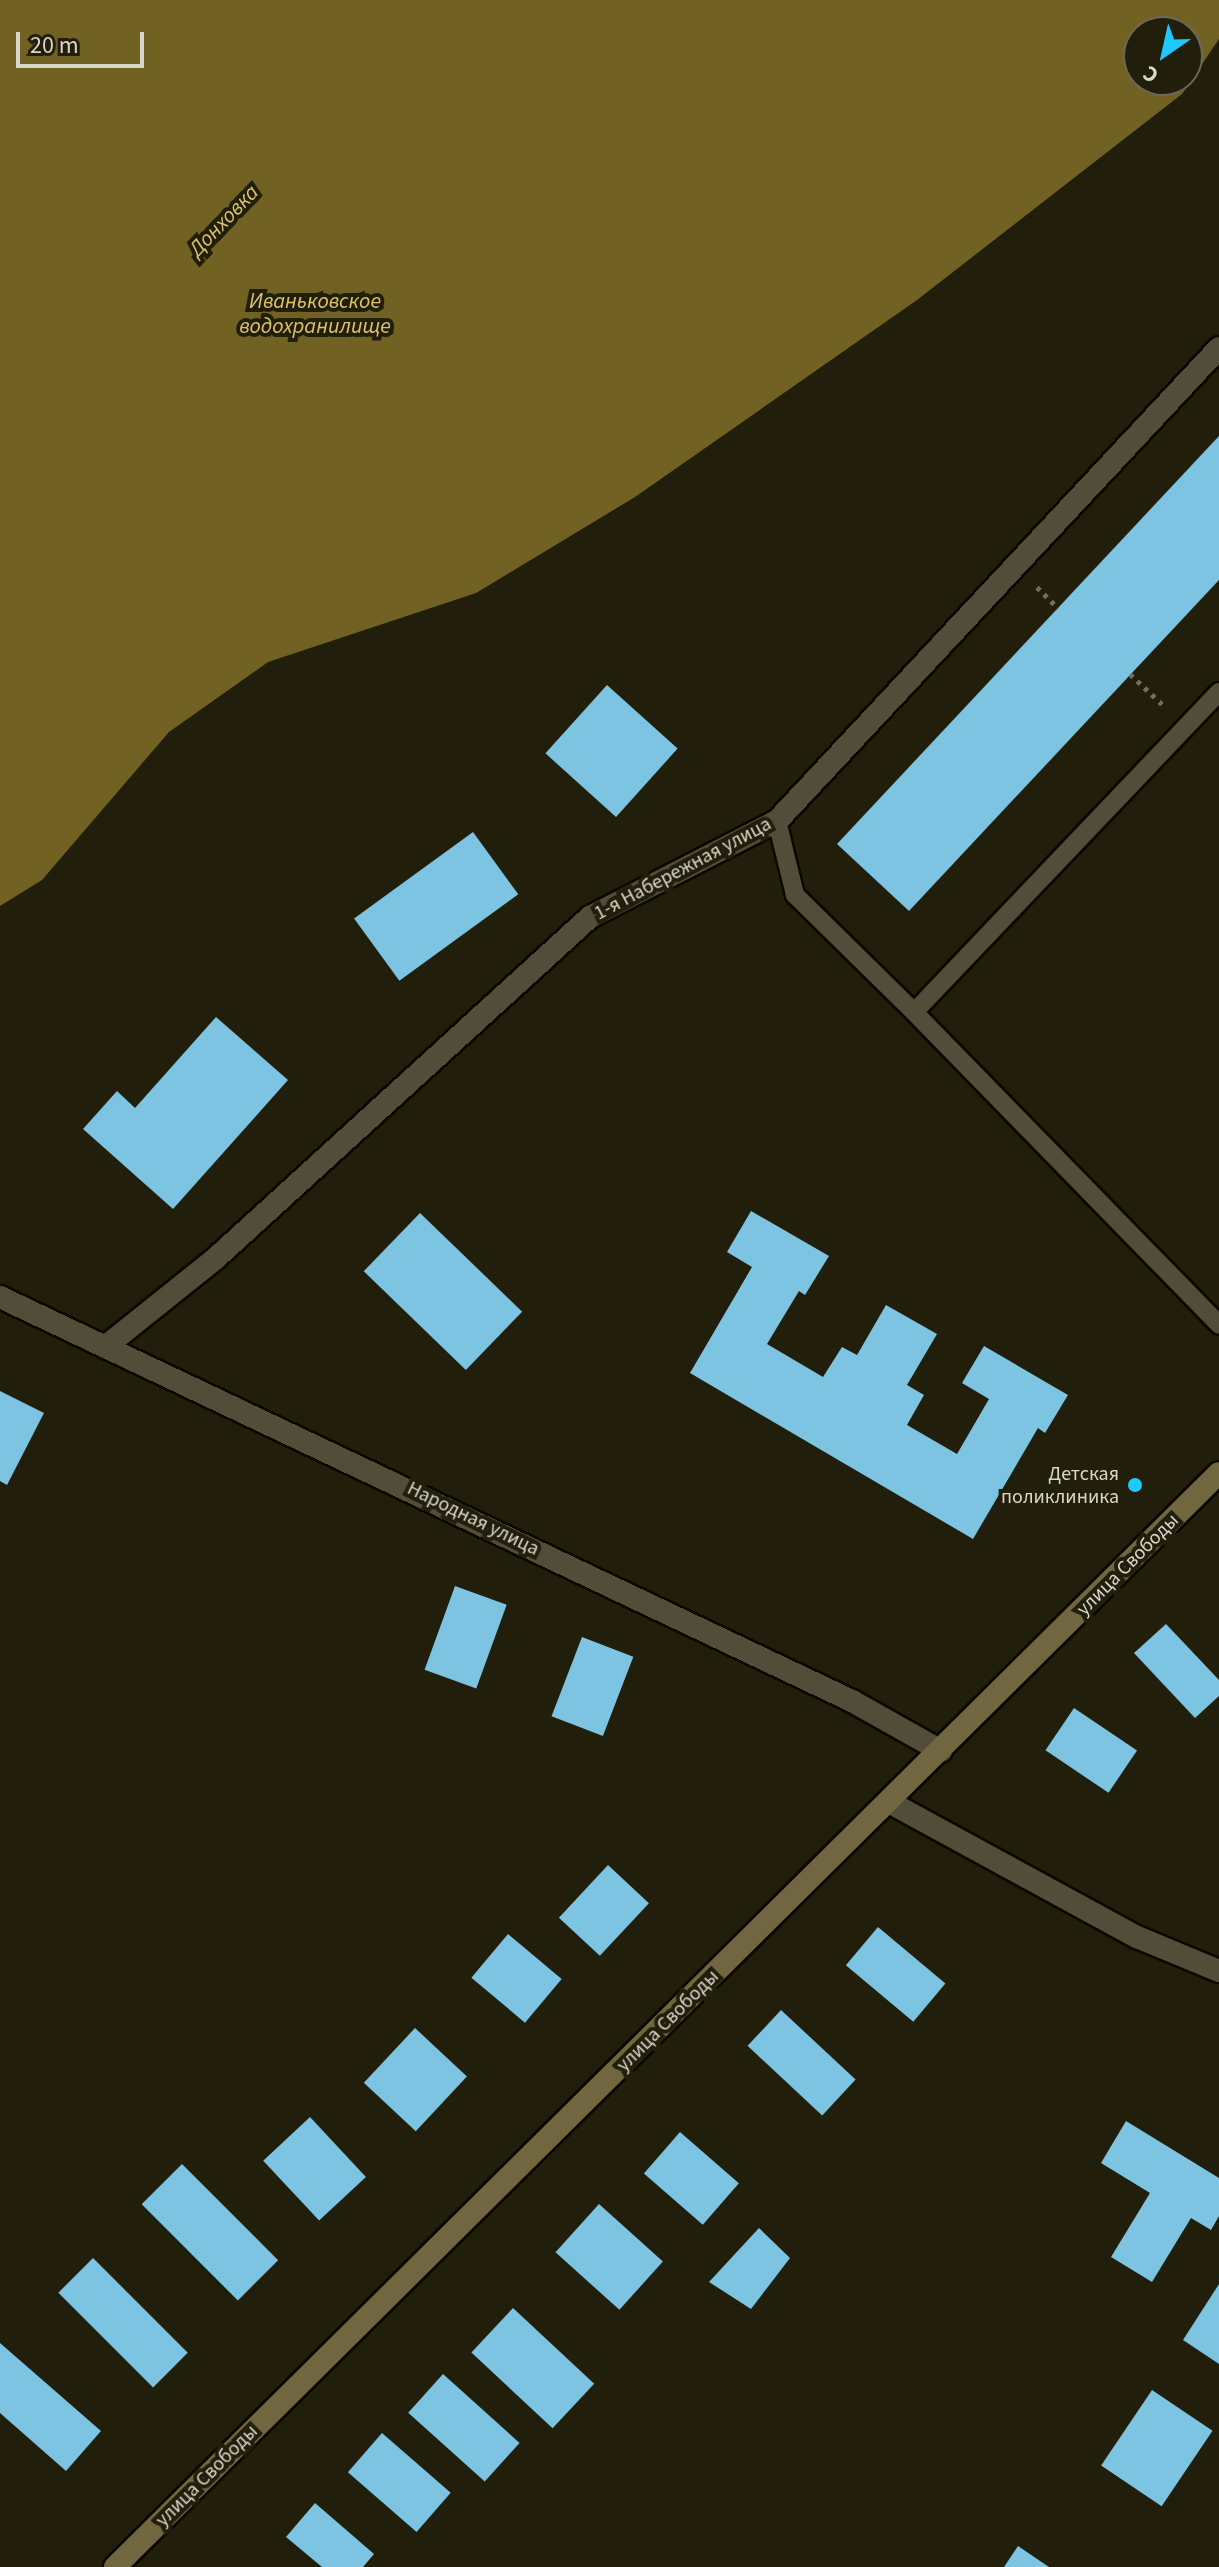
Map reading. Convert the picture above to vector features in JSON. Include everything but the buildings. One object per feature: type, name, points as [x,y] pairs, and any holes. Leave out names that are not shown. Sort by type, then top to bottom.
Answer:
[{"type":"main road","name":"улица Свободы","points":[[115,2567],[1219,1473]]},
{"type":"street","name":"1-я Набережная улица","points":[[105,1347],[216,1258],[590,917],[777,821],[1219,348]]},
{"type":"street","name":"Народная улица","points":[[0,1297],[852,1701],[941,1751]]},
{"type":"street","points":[[889,1802],[1137,1937],[1219,1971]]},
{"type":"lane","points":[[914,1012],[1219,692]]},
{"type":"lane","points":[[777,821],[795,895],[914,1012],[1219,1325]]},
{"type":"path","points":[[1130,674],[1186,727]]},
{"type":"water","name":"Иваньковское водохранилище","points":[[0,0],[1219,0],[1219,39],[1203,63],[1203,16],[1123,16],[1123,96],[1179,96],[917,300],[635,497],[476,593],[268,662],[169,732],[42,880],[0,906]]},
{"type":"place","name":"Детская поликлиника","points":[[1135,1485]]},
{"type":"water label","name":"Донховка","points":[[224,221]]}]
